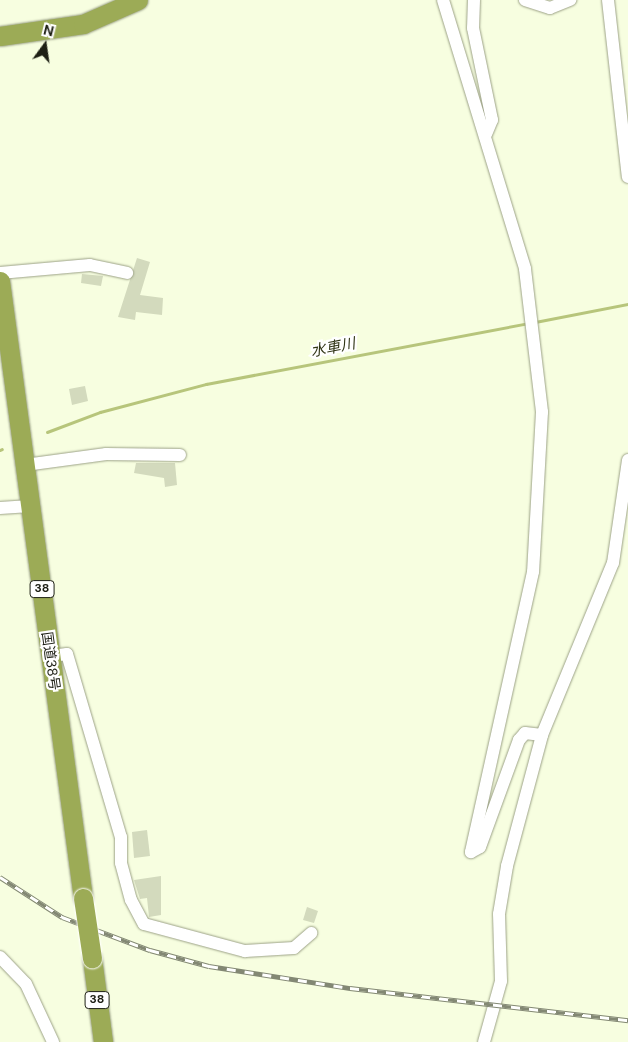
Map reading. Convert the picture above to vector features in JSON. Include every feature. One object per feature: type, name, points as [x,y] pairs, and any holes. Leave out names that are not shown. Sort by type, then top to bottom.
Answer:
[{"type":"highway","points":[[0,36],[83,24],[138,0]]},
{"type":"highway","name":"国道38号","points":[[0,280],[6,370],[25,465],[103,1042]]},
{"type":"street","points":[[442,0],[486,134],[532,307],[540,377],[542,458],[536,545],[521,642],[471,852],[480,847],[519,740],[525,733],[542,735]]},
{"type":"street","points":[[474,0],[473,28],[492,120],[486,134]]},
{"type":"street","points":[[525,0],[550,8],[570,0]]},
{"type":"street","points":[[608,0],[628,177]]},
{"type":"street","points":[[0,273],[90,265],[127,273]]},
{"type":"street","points":[[25,465],[106,454],[180,454]]},
{"type":"street","points":[[484,1042],[501,981],[502,890],[542,735],[613,563],[628,460]]},
{"type":"street","points":[[0,508],[30,506]]},
{"type":"street","points":[[51,656],[67,654],[121,837],[122,863],[131,900],[144,924],[245,951],[294,948],[311,933]]},
{"type":"street","points":[[0,957],[26,984],[53,1042]]},
{"type":"building","points":[[137,258],[150,262],[140,295],[163,298],[162,315],[136,312],[135,320],[118,317]]},
{"type":"building","points":[[82,274],[103,276],[101,286],[81,283]]},
{"type":"building","points":[[85,386],[88,401],[72,405],[69,389]]},
{"type":"building","points":[[136,463],[175,463],[177,485],[165,487],[164,478],[134,473]]},
{"type":"building","points":[[147,830],[150,856],[134,858],[132,832]]},
{"type":"building","points":[[161,876],[161,915],[149,917],[147,898],[140,899],[134,880]]},
{"type":"building","points":[[307,907],[318,911],[314,923],[303,920]]},
{"type":"waterway","name":"水車川","points":[[535,322],[628,304]]},
{"type":"waterway","name":"水車川","points":[[47,432],[100,412],[206,384],[528,323]]},
{"type":"railway","points":[[0,877],[62,917],[150,950],[209,966],[350,988],[628,1020]]}]
